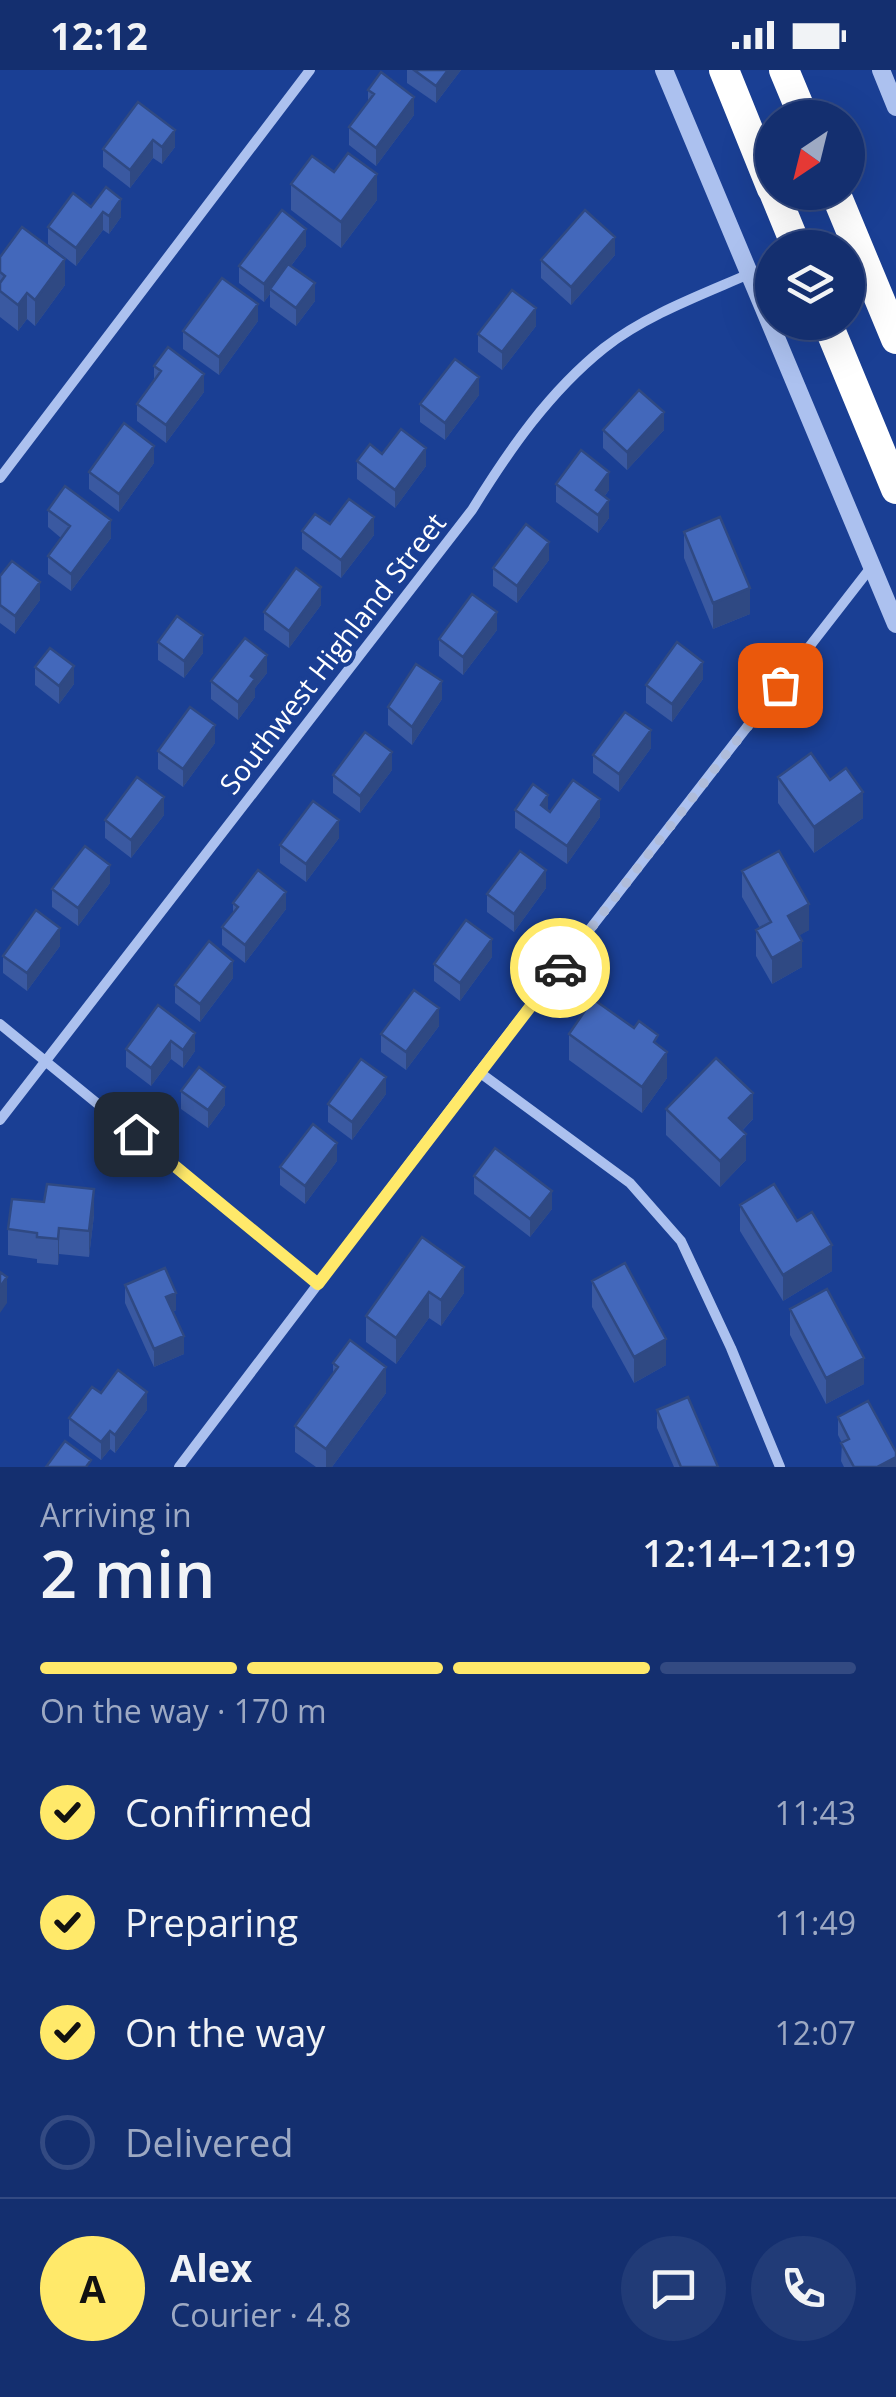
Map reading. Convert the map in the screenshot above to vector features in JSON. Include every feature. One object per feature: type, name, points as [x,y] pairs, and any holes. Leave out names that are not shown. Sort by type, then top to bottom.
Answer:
[{"type":"highway","points":[[724,70],[755,146]]},
{"type":"highway","points":[[784,70],[796,100]]},
{"type":"highway","points":[[842,210],[896,339]]},
{"type":"highway","points":[[835,340],[896,490]]},
{"type":"street","points":[[0,478],[310,70]]},
{"type":"street","points":[[664,70],[896,624]]},
{"type":"street","points":[[880,70],[896,107]]},
{"type":"street","name":"Southwest Highland Street","points":[[0,1120],[472,510],[546,404],[606,347],[663,312],[750,274]]},
{"type":"street","points":[[178,1467],[872,566]]},
{"type":"street","points":[[0,1024],[318,1284]]},
{"type":"street","points":[[479,1072],[630,1183],[681,1241],[780,1467]]},
{"type":"building","points":[[414,70],[448,70],[436,86]]},
{"type":"building","points":[[381,72],[414,97],[376,148],[349,127],[374,94],[368,90]]},
{"type":"building","points":[[138,102],[175,130],[162,147],[153,140],[130,170],[103,149]]},
{"type":"building","points":[[348,153],[377,174],[341,222],[291,184],[312,156],[334,172]]},
{"type":"building","points":[[106,187],[121,199],[109,216],[103,212],[76,248],[48,227],[73,193],[91,207]]},
{"type":"building","points":[[282,210],[306,229],[264,284],[239,266]]},
{"type":"building","points":[[585,210],[615,237],[571,287],[541,260]]},
{"type":"building","points":[[22,227],[65,259],[35,300],[27,293],[18,305],[0,291],[5,276],[0,272],[0,257]]},
{"type":"building","points":[[288,264],[315,283],[296,308],[270,289]]},
{"type":"building","points":[[222,278],[258,304],[219,357],[183,331]]},
{"type":"building","points":[[512,290],[536,308],[502,352],[478,334]]},
{"type":"building","points":[[168,347],[204,374],[166,425],[137,404],[161,371],[154,366]]},
{"type":"building","points":[[455,359],[479,377],[445,423],[420,404]]},
{"type":"building","points":[[639,390],[664,412],[627,452],[603,430]]},
{"type":"building","points":[[124,423],[154,446],[119,494],[89,472]]},
{"type":"building","points":[[401,429],[426,448],[395,490],[357,461],[370,444],[382,454]]},
{"type":"building","points":[[581,450],[609,472],[596,490],[609,500],[598,515],[556,484]]},
{"type":"building","points":[[65,486],[111,520],[71,574],[48,556],[70,526],[48,510]]},
{"type":"building","points":[[349,499],[374,517],[341,560],[302,531],[315,514],[330,524]]},
{"type":"building","points":[[720,517],[750,588],[713,603],[684,532]]},
{"type":"building","points":[[526,524],[549,542],[517,586],[493,568]]},
{"type":"building","points":[[12,561],[40,582],[15,616],[0,605],[0,576]]},
{"type":"building","points":[[296,568],[321,587],[289,631],[264,612]]},
{"type":"building","points":[[472,594],[497,612],[463,657],[439,639]]},
{"type":"building","points":[[177,616],[203,635],[184,661],[158,642]]},
{"type":"building","points":[[245,638],[267,655],[238,702],[211,681]]},
{"type":"building","points":[[677,642],[703,662],[672,704],[646,685]]},
{"type":"building","points":[[50,648],[74,666],[59,686],[35,667]]},
{"type":"building","points":[[416,664],[442,681],[412,727],[388,707]]},
{"type":"building","points":[[190,707],[215,725],[183,769],[158,751]]},
{"type":"building","points":[[625,712],[651,730],[619,774],[593,755]]},
{"type":"building","points":[[365,732],[392,752],[360,796],[333,775]]},
{"type":"building","points":[[811,753],[830,780],[846,768],[863,792],[814,827],[778,777]]},
{"type":"building","points":[[137,777],[164,797],[131,840],[105,820]]},
{"type":"building","points":[[573,780],[600,799],[567,846],[515,810],[533,784],[548,795],[541,805],[550,812]]},
{"type":"building","points":[[313,801],[339,820],[306,864],[280,845]]},
{"type":"building","points":[[85,846],[110,865],[78,908],[52,889]]},
{"type":"building","points":[[520,851],[546,870],[514,914],[487,894]]},
{"type":"building","points":[[779,851],[809,904],[788,916],[802,941],[772,958],[756,930],[771,922],[742,871]]},
{"type":"building","points":[[258,870],[286,892],[245,945],[222,927],[238,907],[233,903]]},
{"type":"building","points":[[36,910],[60,928],[27,973],[3,956]]},
{"type":"building","points":[[466,920],[492,939],[460,983],[434,964]]},
{"type":"building","points":[[209,941],[233,961],[200,1004],[175,985]]},
{"type":"building","points":[[414,990],[439,1008],[406,1052],[381,1034]]},
{"type":"building","points":[[593,999],[634,1028],[639,1021],[658,1035],[654,1042],[667,1052],[642,1087],[569,1034]]},
{"type":"building","points":[[158,1005],[195,1033],[183,1050],[171,1041],[151,1068],[126,1049]]},
{"type":"building","points":[[716,1058],[753,1093],[729,1118],[746,1134],[720,1161],[666,1109]]},
{"type":"building","points":[[361,1059],[386,1077],[352,1122],[328,1104]]},
{"type":"building","points":[[199,1067],[225,1087],[208,1110],[181,1091]]},
{"type":"building","points":[[313,1124],[337,1143],[305,1186],[280,1167]]},
{"type":"building","points":[[495,1148],[552,1191],[530,1219],[474,1176]]},
{"type":"building","points":[[47,1184],[94,1189],[89,1231],[59,1228],[58,1239],[8,1229],[12,1199],[44,1202]]},
{"type":"building","points":[[774,1184],[797,1221],[812,1212],[832,1245],[783,1275],[740,1205]]},
{"type":"building","points":[[422,1237],[464,1267],[441,1300],[429,1292],[396,1338],[366,1316]]},
{"type":"building","points":[[625,1263],[666,1339],[634,1357],[592,1281]]},
{"type":"building","points":[[165,1268],[176,1293],[166,1297],[184,1336],[154,1349],[125,1285]]},
{"type":"building","points":[[827,1289],[864,1358],[826,1378],[790,1309]]},
{"type":"building","points":[[350,1340],[386,1367],[326,1449],[295,1426],[338,1367],[333,1363]]},
{"type":"building","points":[[118,1370],[147,1392],[115,1435],[110,1431],[101,1442],[69,1418],[92,1387],[101,1393]]},
{"type":"building","points":[[688,1397],[718,1467],[681,1467],[657,1410]]},
{"type":"building","points":[[868,1401],[896,1457],[877,1467],[854,1467],[841,1443],[849,1439],[838,1417]]},
{"type":"building","points":[[65,1441],[91,1460],[86,1467],[46,1467]]},
{"type":"way so far","points":[[560,968],[780,685]]},
{"type":"route","points":[[136,1134],[318,1284],[560,968]]}]
